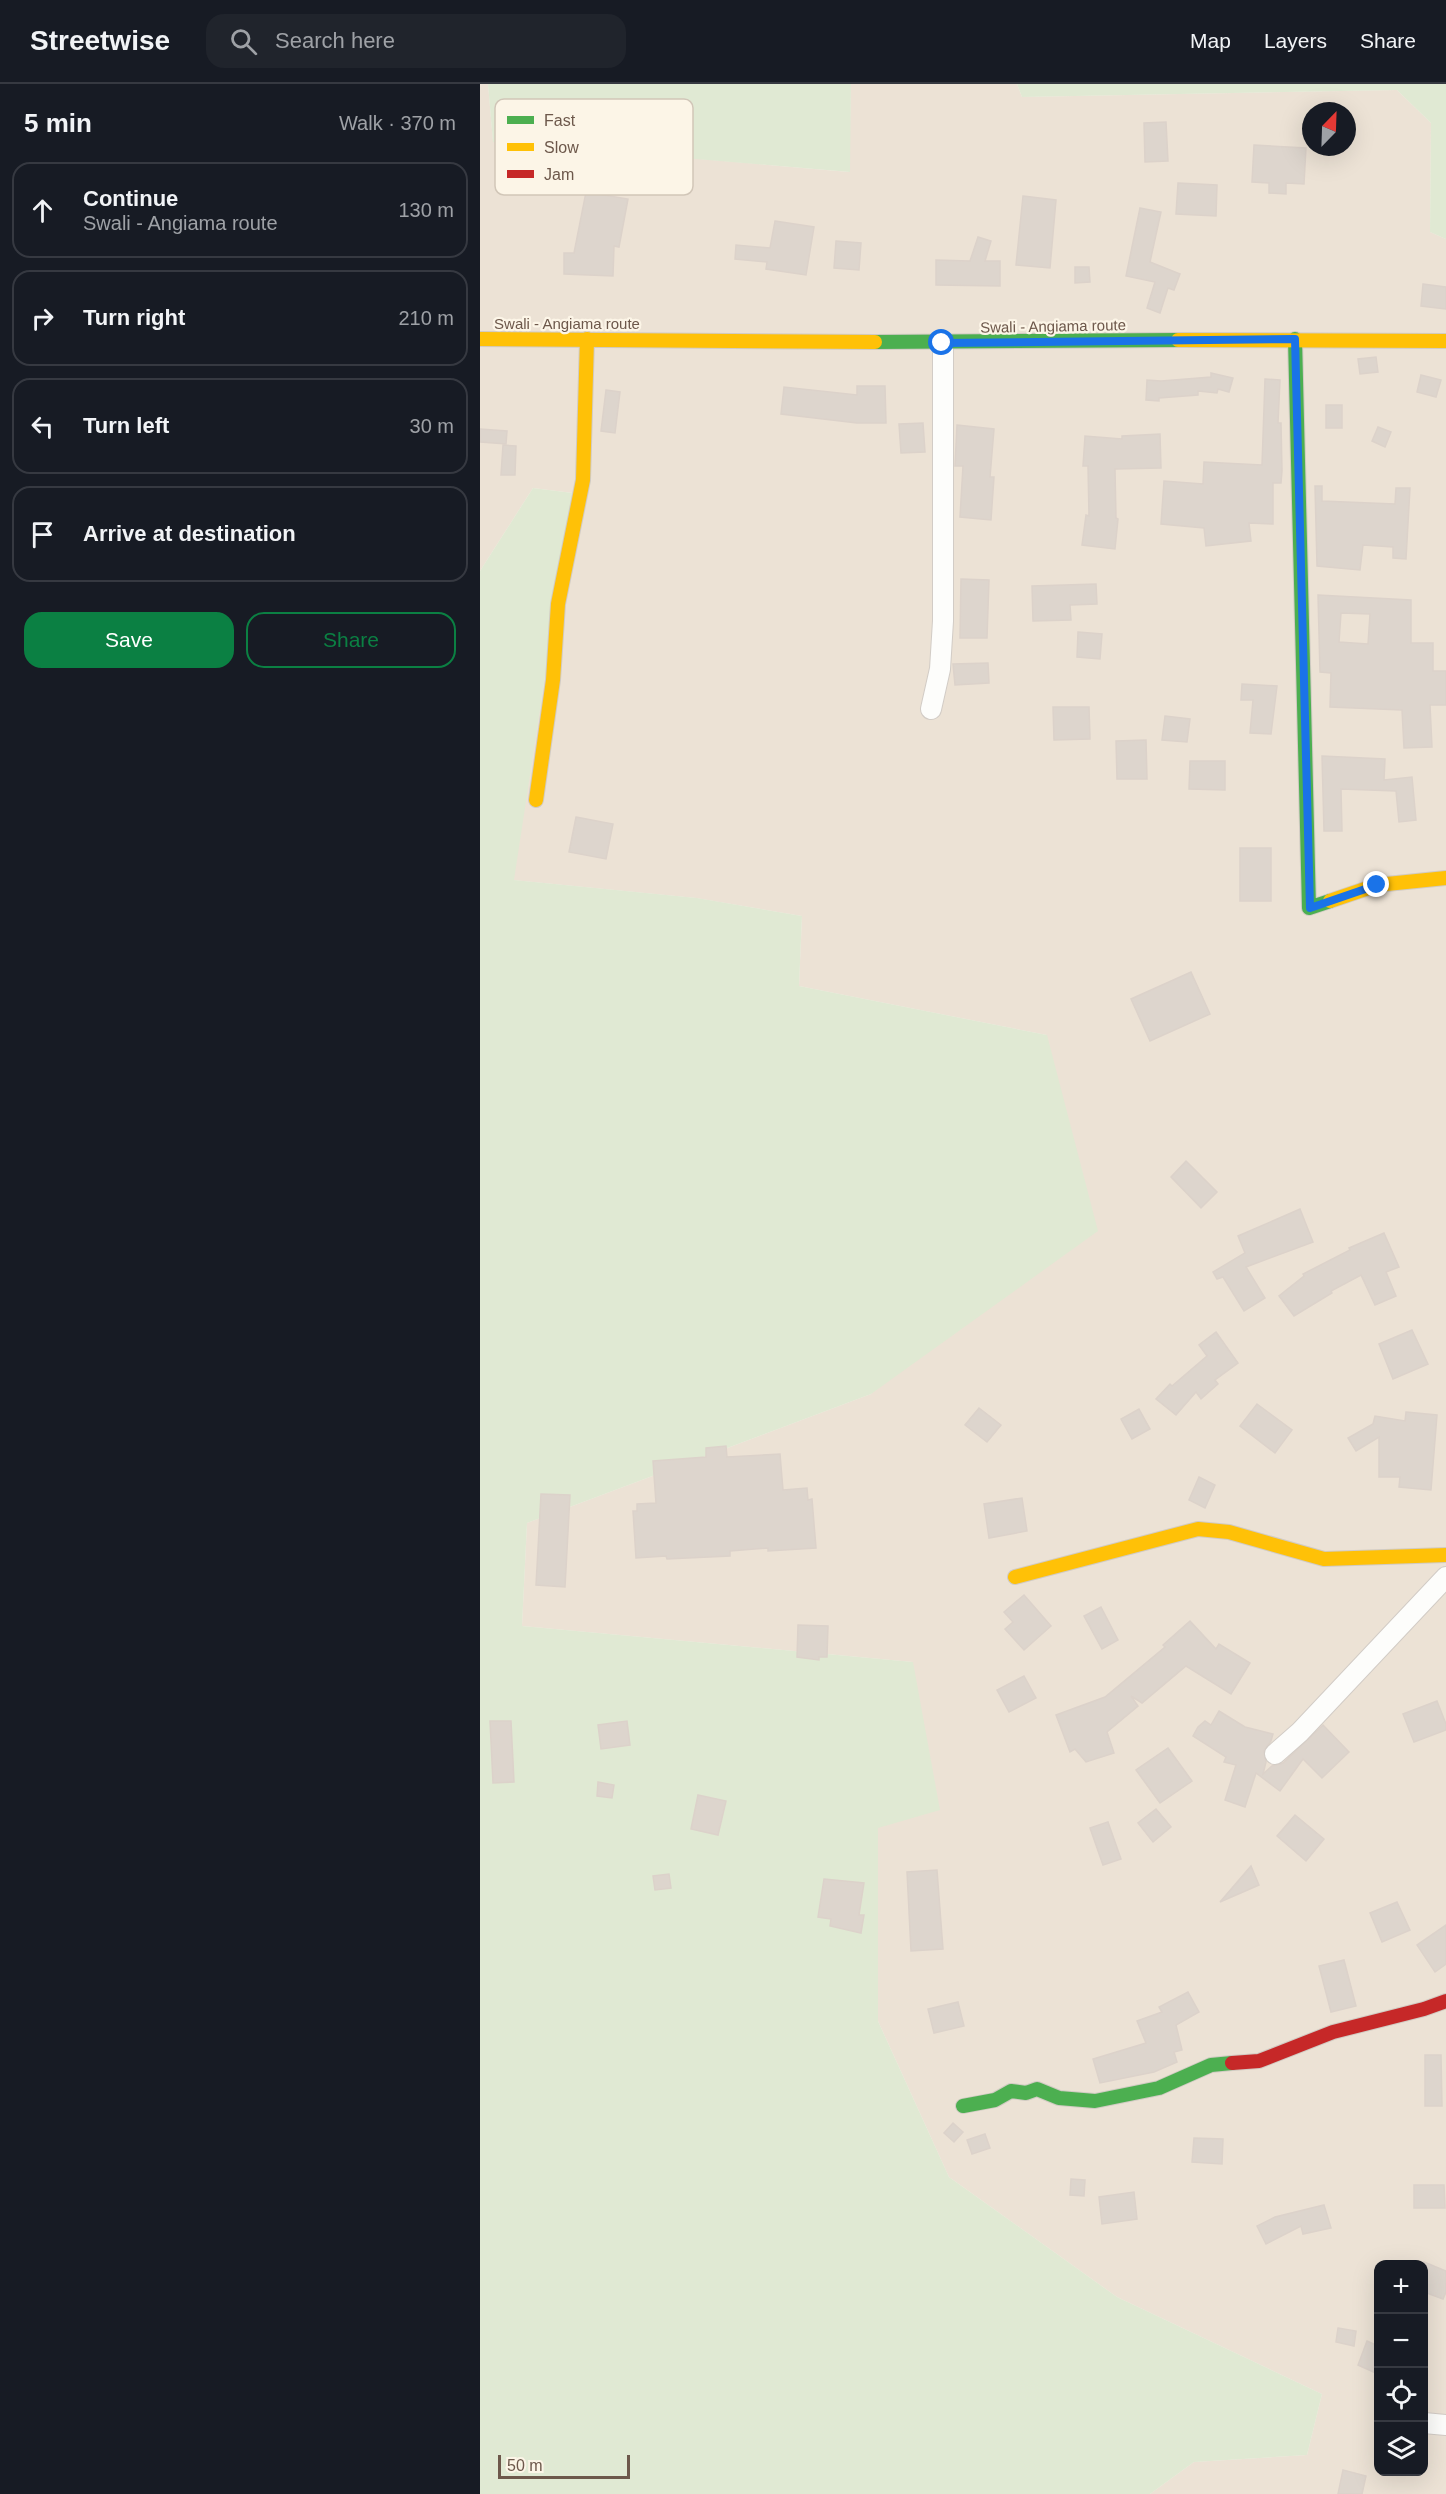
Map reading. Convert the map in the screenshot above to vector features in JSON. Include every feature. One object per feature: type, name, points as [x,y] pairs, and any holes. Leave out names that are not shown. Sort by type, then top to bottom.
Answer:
[{"type":"street","name":"Swali - Angiama route","points":[[480,339],[942,343],[1295,339],[1446,341]]},
{"type":"street","points":[[537,800],[554,680],[558,604],[583,480],[587,339]]},
{"type":"street","points":[[1295,339],[1310,908],[1377,885],[1446,878]]},
{"type":"street","points":[[931,709],[940,669],[943,621],[942,343]]},
{"type":"street","points":[[1015,1577],[1198,1529],[1229,1532],[1324,1558],[1446,1555]]},
{"type":"street","points":[[1275,1754],[1300,1732],[1446,1577]]},
{"type":"street","points":[[963,2106],[995,2100],[1011,2091],[1026,2093],[1037,2089],[1059,2098],[1095,2101],[1159,2088],[1211,2065],[1259,2061],[1333,2032],[1424,2009],[1446,2001]]},
{"type":"street","points":[[1428,2423],[1446,2425]]},
{"type":"shaded area","points":[[480,84],[488,84],[493,141],[495,141],[495,195],[693,195],[693,158],[849,172],[851,84],[1017,84],[1022,97],[1397,90],[1431,123],[1430,232],[1446,239],[1446,2494],[1150,2494],[1194,2462],[1307,2455],[1322,2394],[1117,2297],[949,2177],[878,2021],[878,1828],[913,1662],[522,1626],[527,1523],[871,1394],[1047,1035],[799,986],[802,916],[696,898],[513,880],[573,493],[533,488],[480,571]]},
{"type":"green space","points":[[488,84],[851,84],[850,172],[693,159],[693,99],[495,99],[495,142],[493,142]]},
{"type":"green space","points":[[1017,84],[1446,84],[1446,239],[1430,232],[1431,123],[1397,90],[1022,97]]},
{"type":"green space","points":[[533,488],[573,493],[514,880],[697,898],[802,916],[799,986],[1047,1035],[1098,1231],[871,1394],[527,1523],[522,1626],[913,1662],[940,1810],[878,1828],[878,2021],[949,2177],[1117,2297],[1322,2394],[1307,2455],[1194,2462],[1150,2494],[480,2494],[480,571]]},
{"type":"building","points":[[1166,122],[1168,161],[1145,162],[1144,123]]},
{"type":"building","points":[[1254,145],[1302,148],[1302,156],[1306,156],[1304,184],[1286,183],[1286,194],[1269,193],[1269,183],[1252,182]]},
{"type":"building","points":[[1178,183],[1217,185],[1216,216],[1176,214]]},
{"type":"building","points":[[585,195],[628,199],[619,247],[614,246],[613,276],[564,274],[564,253],[574,253]]},
{"type":"building","points":[[1023,196],[1056,200],[1050,268],[1016,265]]},
{"type":"building","points":[[1140,208],[1161,212],[1150,262],[1180,274],[1174,290],[1168,288],[1160,313],[1147,308],[1155,282],[1126,276]]},
{"type":"building","points":[[775,221],[814,227],[806,275],[766,269],[767,262],[735,259],[736,245],[770,248]]},
{"type":"building","points":[[978,237],[991,241],[985,261],[1000,261],[1000,286],[936,285],[936,260],[970,261]]},
{"type":"building","points":[[836,241],[861,243],[859,270],[834,268]]},
{"type":"building","points":[[1075,267],[1089,267],[1090,282],[1075,283]]},
{"type":"building","points":[[1423,284],[1446,287],[1446,309],[1421,306]]},
{"type":"building","points":[[1376,357],[1378,372],[1360,374],[1358,359]]},
{"type":"building","points":[[1211,373],[1233,378],[1229,392],[1218,389],[1217,393],[1198,391],[1198,395],[1159,398],[1159,401],[1146,400],[1147,380],[1211,377]]},
{"type":"building","points":[[1421,375],[1441,380],[1436,397],[1417,392]]},
{"type":"building","points":[[1265,379],[1280,380],[1278,423],[1281,423],[1282,471],[1281,483],[1273,483],[1273,524],[1249,523],[1251,541],[1206,546],[1204,528],[1161,524],[1164,481],[1203,484],[1204,462],[1262,465]]},
{"type":"building","points":[[857,386],[885,386],[886,423],[857,423],[781,414],[784,387],[857,395]]},
{"type":"building","points":[[606,390],[620,392],[615,433],[601,431]]},
{"type":"building","points":[[1326,405],[1342,405],[1342,428],[1326,428]]},
{"type":"building","points":[[923,423],[925,452],[901,453],[899,424]]},
{"type":"building","points":[[957,425],[994,429],[990,477],[994,477],[991,520],[960,517],[963,466],[955,466]]},
{"type":"building","points":[[1378,427],[1391,432],[1385,447],[1372,441]]},
{"type":"building","points":[[480,429],[507,431],[506,444],[480,442]]},
{"type":"building","points":[[1160,434],[1161,468],[1115,469],[1116,518],[1118,519],[1115,549],[1082,545],[1086,515],[1089,516],[1088,466],[1083,466],[1085,436],[1122,439],[1122,436]]},
{"type":"building","points":[[503,445],[516,446],[515,475],[501,475]]},
{"type":"building","points":[[1315,486],[1322,486],[1322,501],[1395,504],[1396,488],[1410,488],[1406,559],[1393,558],[1393,547],[1363,545],[1360,570],[1317,566]]},
{"type":"building","points":[[961,579],[989,580],[987,638],[960,638]]},
{"type":"building","points":[[1096,584],[1097,604],[1070,605],[1071,620],[1033,621],[1032,586]]},
{"type":"building","points":[[1318,595],[1411,600],[1411,643],[1433,643],[1433,671],[1446,671],[1446,705],[1430,705],[1432,747],[1404,748],[1402,710],[1330,707],[1331,673],[1320,672]],"holes":[[[1341,613],[1370,614],[1368,644],[1339,642]]]},
{"type":"building","points":[[1078,632],[1102,634],[1100,659],[1077,657]]},
{"type":"building","points":[[988,663],[989,683],[955,685],[953,664]]},
{"type":"building","points":[[1242,684],[1277,686],[1271,734],[1250,733],[1253,700],[1241,700]]},
{"type":"building","points":[[1053,707],[1089,707],[1090,739],[1054,740]]},
{"type":"building","points":[[1165,716],[1190,719],[1187,742],[1162,740]]},
{"type":"building","points":[[1146,740],[1147,779],[1117,779],[1116,741]]},
{"type":"building","points":[[1322,756],[1385,759],[1384,780],[1412,777],[1416,820],[1399,822],[1396,791],[1341,789],[1342,831],[1324,831]]},
{"type":"building","points":[[1190,761],[1225,761],[1225,790],[1189,789]]},
{"type":"building","points":[[576,817],[613,824],[606,859],[569,852]]},
{"type":"building","points":[[1240,848],[1271,848],[1271,901],[1240,901]]},
{"type":"building","points":[[1191,972],[1210,1014],[1150,1041],[1131,999]]},
{"type":"building","points":[[1186,1161],[1217,1192],[1201,1208],[1171,1177]]},
{"type":"building","points":[[1300,1209],[1313,1242],[1246,1267],[1265,1298],[1244,1311],[1223,1277],[1217,1279],[1213,1272],[1245,1253],[1238,1236]]},
{"type":"building","points":[[1384,1233],[1399,1267],[1386,1272],[1396,1296],[1375,1305],[1361,1275],[1331,1291],[1332,1293],[1294,1316],[1279,1296],[1304,1276],[1303,1274],[1350,1250],[1349,1248]]},
{"type":"building","points":[[1412,1330],[1428,1364],[1393,1379],[1379,1344]]},
{"type":"building","points":[[1216,1332],[1238,1363],[1215,1380],[1218,1384],[1201,1399],[1196,1392],[1176,1415],[1156,1399],[1170,1384],[1172,1386],[1207,1356],[1199,1345]]},
{"type":"building","points":[[1257,1404],[1292,1430],[1275,1453],[1240,1426]]},
{"type":"building","points":[[979,1408],[1001,1425],[987,1442],[965,1425]]},
{"type":"building","points":[[1139,1409],[1150,1429],[1132,1439],[1121,1419]]},
{"type":"building","points":[[1406,1412],[1437,1415],[1431,1490],[1399,1487],[1400,1477],[1379,1477],[1379,1437],[1356,1451],[1348,1438],[1373,1424],[1375,1416],[1405,1421]]},
{"type":"building","points":[[726,1446],[727,1457],[780,1454],[783,1490],[807,1488],[808,1500],[812,1499],[816,1548],[730,1551],[730,1556],[636,1558],[633,1511],[637,1511],[637,1504],[656,1503],[653,1461],[706,1457],[706,1448]]},
{"type":"building","points":[[1199,1477],[1215,1485],[1205,1508],[1189,1500]]},
{"type":"building","points":[[541,1494],[570,1495],[565,1587],[536,1585]]},
{"type":"building","points":[[1022,1498],[1027,1531],[989,1538],[984,1504]]},
{"type":"building","points":[[1024,1595],[1051,1626],[1024,1650],[1005,1629],[1013,1622],[1004,1612]]},
{"type":"building","points":[[1101,1607],[1118,1640],[1102,1649],[1084,1616]]},
{"type":"building","points":[[1190,1621],[1216,1649],[1219,1644],[1250,1663],[1231,1694],[1186,1666],[1142,1703],[1131,1696],[1138,1706],[1107,1732],[1114,1753],[1086,1762],[1075,1749],[1070,1752],[1056,1715],[1105,1697],[1165,1647],[1163,1645]]},
{"type":"building","points":[[798,1625],[828,1626],[827,1657],[819,1657],[819,1660],[797,1657]]},
{"type":"building","points":[[1024,1676],[1036,1698],[1009,1712],[997,1690]]},
{"type":"building","points":[[1437,1701],[1446,1730],[1414,1742],[1403,1714]]},
{"type":"building","points":[[1219,1711],[1245,1727],[1273,1734],[1264,1751],[1266,1762],[1263,1774],[1272,1766],[1283,1763],[1323,1725],[1349,1752],[1322,1778],[1303,1759],[1280,1791],[1256,1773],[1245,1807],[1225,1800],[1236,1765],[1224,1762],[1226,1757],[1193,1736],[1205,1721],[1211,1725]]},
{"type":"building","points":[[490,1721],[511,1721],[514,1782],[493,1783]]},
{"type":"building","points":[[627,1721],[630,1745],[601,1749],[598,1725]]},
{"type":"building","points":[[1168,1748],[1192,1781],[1160,1803],[1136,1770]]},
{"type":"building","points":[[598,1782],[614,1785],[612,1798],[597,1796]]},
{"type":"building","points":[[698,1795],[726,1801],[718,1835],[691,1829]]},
{"type":"building","points":[[1156,1809],[1171,1827],[1153,1842],[1138,1823]]},
{"type":"building","points":[[1295,1815],[1324,1839],[1306,1861],[1277,1836]]},
{"type":"building","points":[[1108,1822],[1121,1859],[1103,1865],[1090,1828]]},
{"type":"building","points":[[1251,1866],[1259,1885],[1220,1902]]},
{"type":"building","points":[[937,1870],[943,1949],[911,1951],[907,1872]]},
{"type":"building","points":[[669,1874],[671,1888],[655,1890],[653,1876]]},
{"type":"building","points":[[824,1879],[864,1883],[859,1915],[864,1915],[861,1933],[830,1926],[831,1919],[818,1917]]},
{"type":"building","points":[[1397,1902],[1410,1930],[1382,1942],[1370,1913]]},
{"type":"building","points":[[1446,1925],[1446,1964],[1435,1972],[1417,1945]]},
{"type":"building","points":[[1344,1960],[1356,2006],[1331,2012],[1319,1966]]},
{"type":"building","points":[[1188,1992],[1199,2012],[1176,2025],[1182,2050],[1174,2052],[1177,2062],[1154,2072],[1100,2083],[1093,2059],[1146,2043],[1137,2021],[1162,2012],[1159,2007]]},
{"type":"building","points":[[958,2002],[964,2026],[934,2033],[928,2009]]},
{"type":"building","points":[[1425,2055],[1441,2055],[1442,2106],[1425,2106]]},
{"type":"building","points":[[953,2123],[963,2132],[954,2142],[944,2133]]},
{"type":"building","points":[[985,2134],[990,2148],[972,2154],[967,2140]]},
{"type":"building","points":[[1194,2138],[1223,2139],[1222,2164],[1192,2162]]},
{"type":"building","points":[[1071,2179],[1085,2180],[1084,2196],[1070,2195]]},
{"type":"building","points":[[1414,2185],[1444,2185],[1445,2208],[1414,2208]]},
{"type":"building","points":[[1134,2192],[1137,2219],[1102,2224],[1099,2197]]},
{"type":"building","points":[[1324,2205],[1331,2228],[1303,2234],[1301,2226],[1266,2244],[1257,2226],[1275,2217]]},
{"type":"building","points":[[1428,2264],[1446,2271],[1446,2292],[1443,2299],[1428,2293]]},
{"type":"building","points":[[1338,2328],[1356,2331],[1354,2346],[1336,2342]]},
{"type":"building","points":[[1367,2341],[1374,2344],[1374,2372],[1358,2365]]},
{"type":"building","points":[[1343,2470],[1366,2476],[1362,2494],[1338,2494]]},
{"type":"traffic: fast","points":[[1295,339],[1309,908],[1330,901]]},
{"type":"traffic: fast","points":[[875,342],[1178,340]]},
{"type":"traffic: fast","points":[[963,2106],[995,2100],[1011,2091],[1026,2093],[1037,2089],[1059,2098],[1095,2101],[1159,2088],[1211,2065],[1232,2063]]},
{"type":"traffic: slow","points":[[480,339],[875,342]]},
{"type":"traffic: slow","points":[[536,800],[553,680],[558,604],[583,480],[587,339]]},
{"type":"traffic: slow","points":[[1178,340],[1446,341]]},
{"type":"traffic: slow","points":[[1330,901],[1377,885],[1446,878]]},
{"type":"traffic: slow","points":[[1015,1577],[1198,1529],[1229,1532],[1324,1559],[1446,1555]]},
{"type":"traffic: jam","points":[[1232,2063],[1259,2061],[1333,2032],[1424,2009],[1446,2001]]},
{"type":"route","points":[[942,343],[1295,339],[1310,908],[1377,885]]}]
